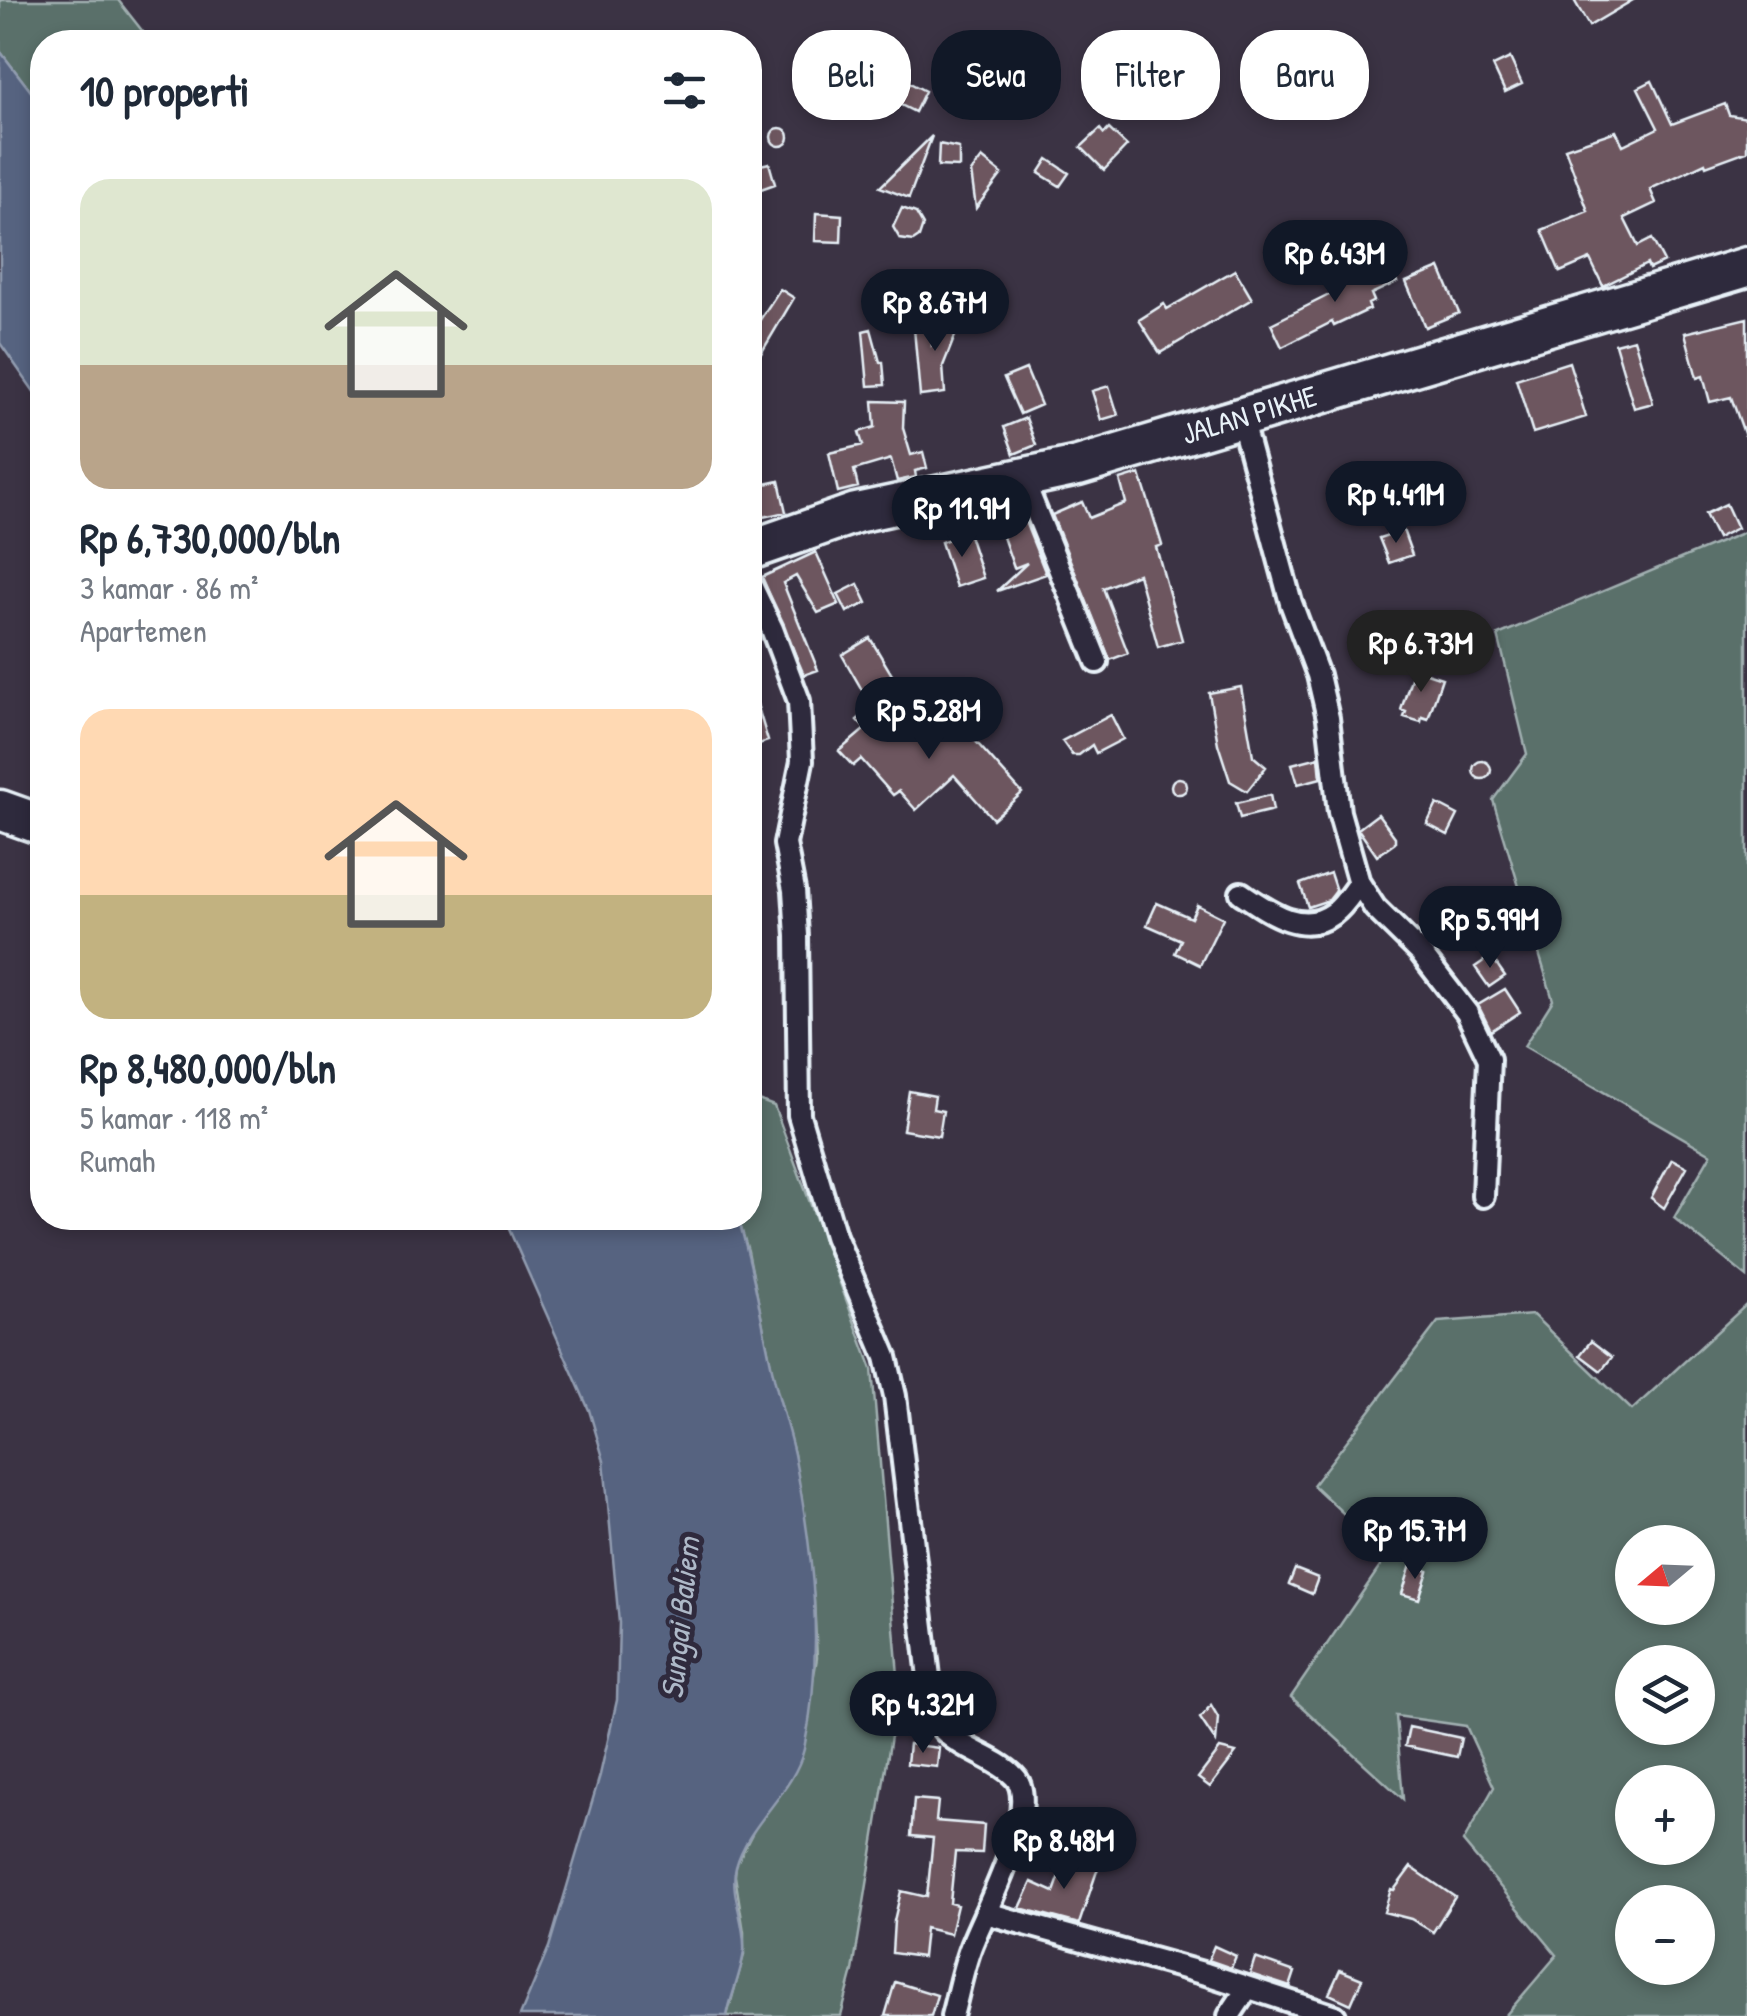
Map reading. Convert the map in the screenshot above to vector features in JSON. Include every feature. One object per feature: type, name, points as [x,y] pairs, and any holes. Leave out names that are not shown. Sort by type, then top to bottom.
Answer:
[{"type":"highway","name":"JALAN PIKHE","points":[[762,546],[856,513],[1022,479],[1240,418],[1747,267]]},
{"type":"highway","points":[[0,810],[30,820]]},
{"type":"street","points":[[1240,418],[1292,602],[1318,675],[1328,718],[1339,812],[1359,882],[1375,908],[1420,952],[1466,1013],[1490,1059],[1482,1196]]},
{"type":"street","points":[[1022,479],[1098,662]]},
{"type":"street","points":[[762,608],[799,701],[802,761],[785,844],[798,936],[799,1115],[834,1236],[886,1357],[895,1396],[933,1710],[941,1731],[1015,1776],[1022,1789],[1006,1868],[970,1947],[952,2016]]},
{"type":"street","points":[[1241,893],[1273,915],[1300,924],[1333,914],[1359,882]]},
{"type":"street","points":[[986,1913],[1206,1974],[1335,2016]]},
{"type":"street","points":[[1229,2016],[1247,1989]]},
{"type":"green space","points":[[0,0],[118,0],[142,30],[30,30],[30,90],[0,51]]},
{"type":"green space","points":[[1747,531],[1747,1277],[1674,1218],[1711,1154],[1524,1046],[1553,1000],[1493,800],[1527,754],[1498,635]]},
{"type":"green space","points":[[762,1102],[774,1106],[872,1369],[899,1687],[853,1971],[841,2016],[727,2016],[744,1955],[736,1865],[760,1818],[778,1797],[810,1697],[817,1658],[814,1600],[794,1454],[773,1376],[742,1230],[762,1230]]},
{"type":"green space","points":[[1747,1304],[1747,2016],[1505,2016],[1557,1955],[1463,1842],[1494,1787],[1466,1726],[1396,1716],[1403,1799],[1291,1697],[1388,1555],[1313,1485],[1438,1322],[1533,1315],[1632,1410]]},
{"type":"water","points":[[0,51],[30,90],[30,386],[0,343]]},
{"type":"water","name":"Sungai Baliem","points":[[509,1230],[742,1230],[801,1491],[811,1564],[815,1639],[810,1712],[799,1765],[750,1836],[736,1867],[744,1950],[727,2016],[520,2016],[549,1947],[600,1775],[617,1700],[619,1623],[604,1461],[589,1410]]},
{"type":"building","points":[[1574,0],[1633,0],[1589,26]]},
{"type":"building","points":[[1510,58],[1522,84],[1505,92],[1493,66]]},
{"type":"building","points":[[1652,81],[1672,124],[1725,104],[1729,115],[1747,118],[1747,151],[1706,166],[1705,163],[1650,189],[1656,203],[1624,218],[1638,246],[1652,239],[1664,262],[1649,269],[1647,264],[1603,286],[1590,259],[1560,272],[1542,230],[1588,211],[1565,148],[1616,131],[1623,145],[1658,128],[1638,88]]},
{"type":"building","points":[[911,84],[925,91],[915,112],[911,110]]},
{"type":"building","points":[[780,128],[789,137],[780,146],[771,137]]},
{"type":"building","points":[[1100,129],[1104,134],[1109,129],[1127,146],[1104,170],[1081,147]]},
{"type":"building","points":[[932,136],[909,198],[880,187]]},
{"type":"building","points":[[939,144],[959,148],[959,167],[938,166]]},
{"type":"building","points":[[982,158],[1002,174],[976,208],[971,172]]},
{"type":"building","points":[[1048,159],[1069,173],[1060,186],[1039,173]]},
{"type":"building","points":[[769,163],[775,184],[762,189],[762,165]]},
{"type":"building","points":[[902,208],[916,213],[923,225],[913,241],[900,239],[893,227]]},
{"type":"building","points":[[816,213],[842,215],[841,242],[815,241]]},
{"type":"building","points":[[1389,264],[1397,282],[1371,294],[1374,301],[1368,304],[1370,309],[1334,326],[1332,322],[1282,347],[1271,324],[1331,294],[1328,288]]},
{"type":"building","points":[[1440,268],[1459,313],[1425,327],[1406,282]]},
{"type":"building","points":[[1235,270],[1252,299],[1160,353],[1139,320],[1164,304],[1167,309]]},
{"type":"building","points":[[780,289],[794,298],[762,352],[762,317]]},
{"type":"building","points":[[962,302],[967,306],[943,366],[945,393],[920,396],[913,317],[932,338],[932,344]]},
{"type":"building","points":[[1747,318],[1745,436],[1731,397],[1710,402],[1703,376],[1697,378],[1685,333]]},
{"type":"building","points":[[871,329],[883,362],[885,385],[868,386],[863,331]]},
{"type":"building","points":[[1634,339],[1653,403],[1634,408],[1615,344]]},
{"type":"building","points":[[1569,362],[1586,417],[1533,433],[1516,379]]},
{"type":"building","points":[[1026,369],[1041,405],[1020,414],[1004,378]]},
{"type":"building","points":[[1109,386],[1118,415],[1101,420],[1092,391]]},
{"type":"building","points":[[873,401],[904,402],[903,428],[911,455],[923,452],[927,468],[915,471],[916,477],[897,481],[891,459],[854,470],[858,487],[838,492],[829,453],[863,445],[859,432],[875,427]]},
{"type":"building","points":[[1026,418],[1036,445],[1014,454],[1004,427]]},
{"type":"building","points":[[1140,474],[1162,545],[1156,547],[1182,640],[1158,647],[1138,574],[1103,588],[1128,653],[1110,660],[1052,515],[1082,502],[1089,518],[1126,503],[1120,480]]},
{"type":"building","points":[[779,481],[786,512],[763,517],[762,485]]},
{"type":"building","points":[[1726,504],[1737,528],[1717,538],[1705,514]]},
{"type":"building","points":[[1020,509],[1046,574],[997,591],[1027,563],[1014,568],[996,517]]},
{"type":"building","points":[[1403,530],[1412,555],[1389,563],[1379,538]]},
{"type":"building","points":[[968,532],[983,578],[956,587],[941,542]]},
{"type":"building","points":[[816,552],[839,604],[818,613],[796,576],[783,583],[818,670],[804,675],[762,577]]},
{"type":"building","points":[[858,584],[867,603],[847,612],[838,594]]},
{"type":"building","points":[[870,638],[898,685],[869,702],[842,655]]},
{"type":"building","points":[[1414,669],[1442,678],[1428,719],[1422,717],[1421,722],[1404,717],[1406,712],[1401,710]]},
{"type":"building","points":[[1241,687],[1253,756],[1266,767],[1247,791],[1230,781],[1218,744],[1209,693]]},
{"type":"building","points":[[874,705],[905,740],[938,710],[964,738],[969,734],[1022,793],[993,819],[954,775],[916,810],[899,791],[893,795],[861,759],[853,766],[839,751],[865,729],[857,720]]},
{"type":"building","points":[[1111,715],[1123,739],[1096,753],[1092,745],[1079,755],[1072,755],[1062,741]]},
{"type":"building","points":[[762,721],[768,741],[762,743]]},
{"type":"building","points":[[1319,757],[1321,778],[1298,784],[1292,764]]},
{"type":"building","points":[[1482,761],[1491,770],[1482,779],[1473,770]]},
{"type":"building","points":[[1179,778],[1187,786],[1179,794],[1171,786]]},
{"type":"building","points":[[1270,795],[1273,810],[1240,818],[1236,803]]},
{"type":"building","points":[[1437,804],[1458,815],[1448,835],[1427,824]]},
{"type":"building","points":[[1378,814],[1395,837],[1395,843],[1377,856],[1358,829]]},
{"type":"building","points":[[1330,873],[1336,891],[1329,900],[1308,907],[1300,884]]},
{"type":"building","points":[[1157,903],[1191,918],[1197,905],[1223,918],[1200,965],[1175,953],[1181,940],[1147,925]]},
{"type":"building","points":[[1491,956],[1505,976],[1489,987],[1475,967]]},
{"type":"building","points":[[1505,989],[1520,1012],[1491,1031],[1478,1005]]},
{"type":"building","points":[[909,1091],[935,1096],[933,1109],[943,1111],[939,1136],[903,1130]]},
{"type":"building","points":[[1672,1159],[1687,1167],[1664,1208],[1651,1198]]},
{"type":"building","points":[[1591,1341],[1612,1357],[1601,1371],[1580,1355]]},
{"type":"building","points":[[1411,1565],[1428,1571],[1419,1599],[1402,1594]]},
{"type":"building","points":[[1295,1569],[1318,1578],[1312,1594],[1289,1584]]},
{"type":"building","points":[[1211,1705],[1218,1717],[1216,1742],[1200,1718]]},
{"type":"building","points":[[1409,1727],[1461,1738],[1457,1757],[1405,1746]]},
{"type":"building","points":[[909,1744],[939,1748],[937,1767],[907,1764]]},
{"type":"building","points":[[1220,1749],[1236,1753],[1210,1787],[1198,1778]]},
{"type":"building","points":[[914,1799],[938,1801],[936,1821],[984,1825],[982,1853],[955,1852],[950,1903],[957,1905],[950,1934],[925,1928],[922,1957],[892,1953],[901,1891],[927,1897],[933,1838],[911,1836]]},
{"type":"building","points":[[1068,1854],[1099,1865],[1079,1924],[1020,1908],[1032,1882],[1054,1892]]},
{"type":"building","points":[[1411,1867],[1455,1897],[1433,1932],[1411,1919],[1384,1912],[1391,1889]]},
{"type":"building","points":[[1214,1946],[1236,1956],[1231,1968],[1208,1960]]},
{"type":"building","points":[[1255,1958],[1295,1972],[1290,1987],[1250,1974]]},
{"type":"building","points":[[1340,1970],[1362,1979],[1351,2004],[1329,1994]]},
{"type":"building","points":[[895,1982],[937,1995],[931,2016],[885,2016]]}]
